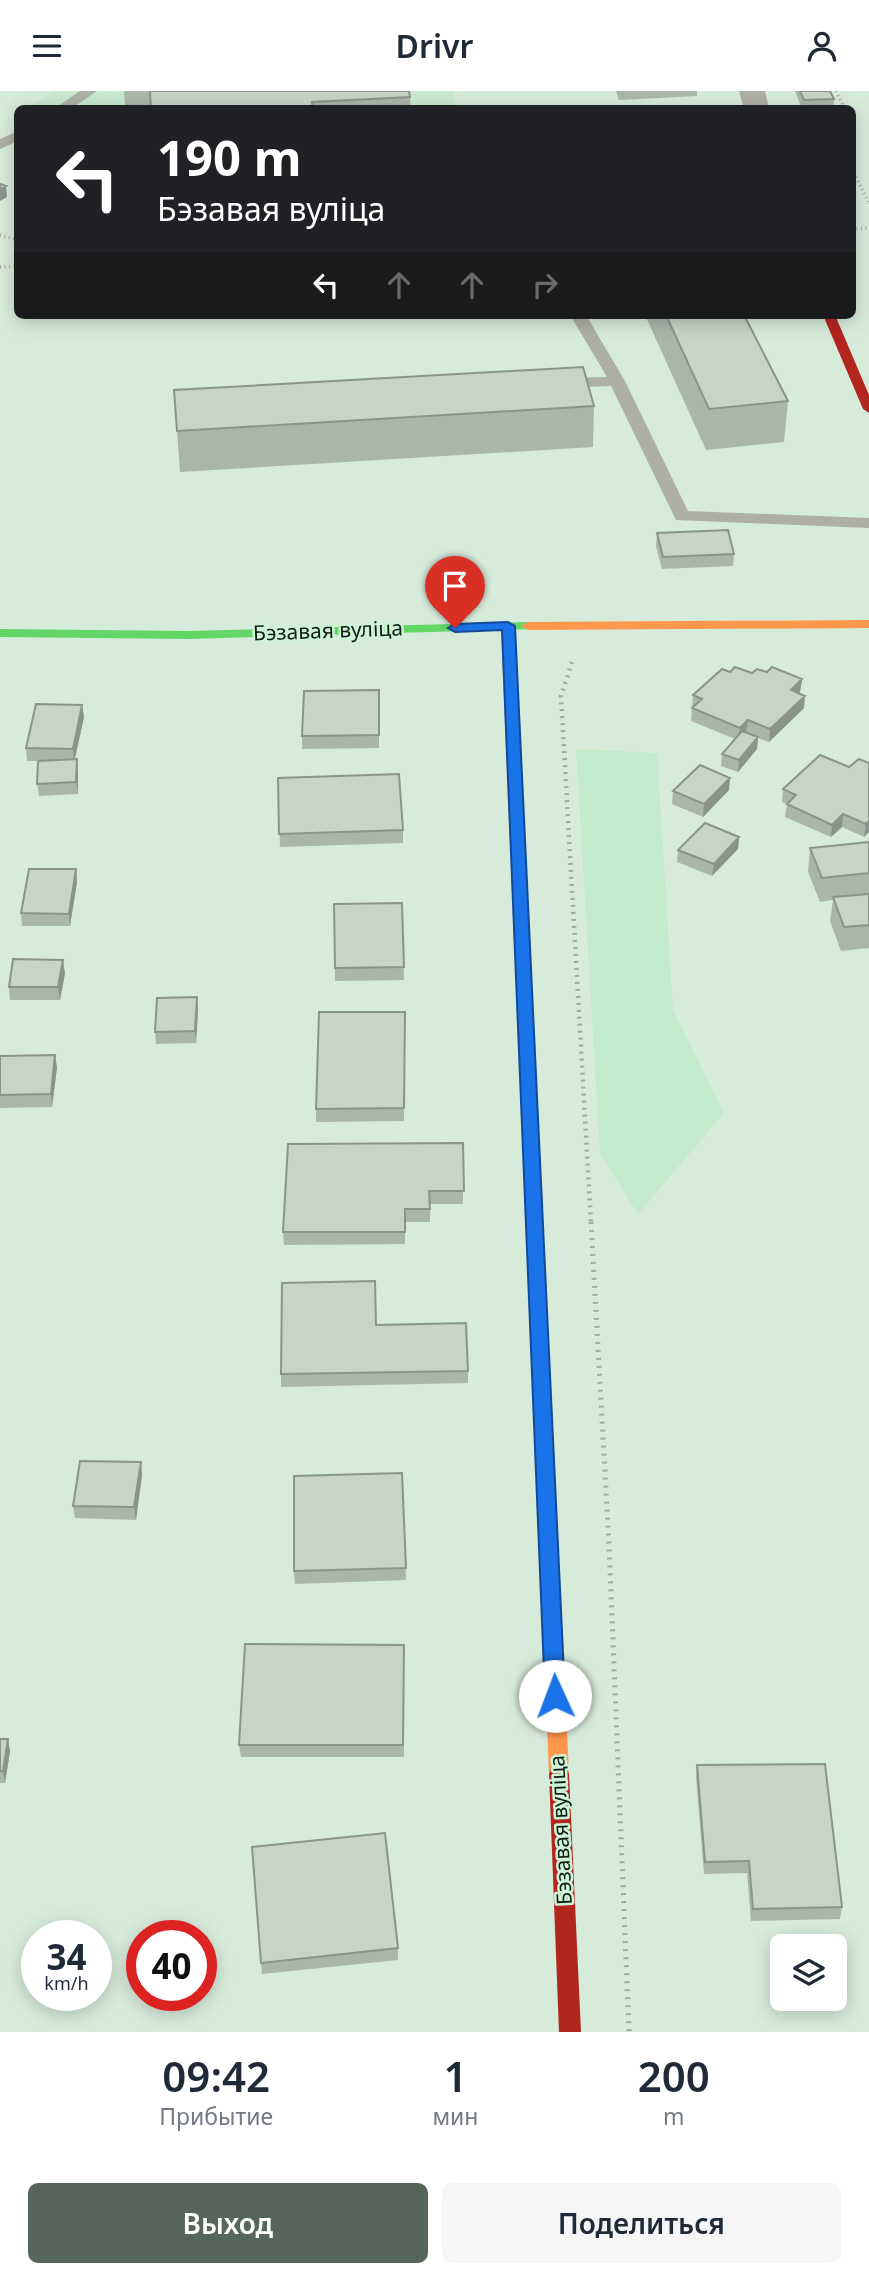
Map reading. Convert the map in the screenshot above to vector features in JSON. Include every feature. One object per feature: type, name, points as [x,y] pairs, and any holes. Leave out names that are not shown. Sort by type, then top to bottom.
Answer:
[{"type":"street","points":[[831,319],[869,409]]},
{"type":"street","points":[[508,626],[869,624]]},
{"type":"street","name":"Бэзавая вуліца","points":[[0,633],[190,635],[508,626],[570,2032]]},
{"type":"lane","points":[[67,105],[90,91]]},
{"type":"lane","points":[[580,319],[617,380],[682,516],[869,523]]},
{"type":"lane","points":[[548,384],[617,380]]},
{"type":"path","points":[[856,177],[869,203]]},
{"type":"path","points":[[574,658],[561,696],[609,1544],[629,2032]]},
{"type":"shaded area","points":[[56,91],[453,91],[455,105],[33,105]]},
{"type":"shaded area","points":[[576,749],[657,753],[673,1010],[724,1113],[638,1214],[600,1153]]},
{"type":"building","points":[[150,91],[409,91],[410,97],[312,102],[312,105],[151,105]]},
{"type":"building","points":[[800,91],[830,91],[834,99],[804,100]]},
{"type":"building","points":[[668,319],[746,319],[788,401],[709,409]]},
{"type":"building","points":[[583,367],[594,406],[177,431],[174,390]]},
{"type":"building","points":[[728,530],[734,554],[663,557],[657,533]]},
{"type":"building","points":[[735,667],[752,673],[757,669],[767,672],[772,667],[802,679],[791,690],[805,696],[770,729],[748,720],[740,728],[692,708],[702,699],[693,695],[722,669],[730,672]]},
{"type":"building","points":[[379,690],[379,735],[302,736],[304,691]]},
{"type":"building","points":[[36,704],[82,705],[73,749],[26,748]]},
{"type":"building","points":[[742,731],[758,737],[739,760],[722,754]]},
{"type":"building","points":[[820,755],[849,767],[859,759],[869,763],[869,821],[866,824],[843,814],[832,825],[787,804],[796,795],[783,789]]},
{"type":"building","points":[[77,759],[76,782],[37,784],[38,761]]},
{"type":"building","points":[[700,765],[730,778],[704,804],[673,791]]},
{"type":"building","points":[[399,774],[403,830],[279,834],[278,778]]},
{"type":"building","points":[[705,823],[739,837],[714,864],[678,850]]},
{"type":"building","points":[[869,842],[869,873],[822,878],[810,848]]},
{"type":"building","points":[[29,869],[76,869],[69,914],[21,913]]},
{"type":"building","points":[[869,894],[869,925],[844,927],[833,897]]},
{"type":"building","points":[[402,903],[404,967],[335,968],[334,904]]},
{"type":"building","points":[[13,959],[63,960],[58,987],[9,987]]},
{"type":"building","points":[[197,997],[195,1031],[155,1032],[157,998]]},
{"type":"building","points":[[319,1012],[405,1012],[404,1108],[316,1109]]},
{"type":"building","points":[[55,1055],[51,1094],[0,1095],[0,1056]]},
{"type":"building","points":[[463,1143],[464,1191],[429,1191],[430,1209],[405,1209],[405,1232],[283,1232],[288,1144]]},
{"type":"building","points":[[375,1281],[376,1325],[466,1323],[468,1371],[281,1374],[282,1283]]},
{"type":"building","points":[[80,1461],[141,1462],[134,1507],[73,1506]]},
{"type":"building","points":[[402,1473],[406,1568],[294,1571],[294,1476]]},
{"type":"building","points":[[245,1644],[404,1645],[403,1745],[239,1745]]},
{"type":"building","points":[[0,1739],[8,1739],[3,1771],[0,1771]]},
{"type":"building","points":[[825,1764],[842,1907],[753,1909],[749,1861],[705,1862],[697,1765]]},
{"type":"building","points":[[385,1833],[398,1948],[261,1963],[252,1847]]},
{"type":"traffic: fast","points":[[0,633],[189,635],[528,626]]},
{"type":"traffic: fast","points":[[522,941],[544,1432]]},
{"type":"traffic: slow","points":[[528,626],[869,624]]},
{"type":"traffic: slow","points":[[508,626],[522,941]]},
{"type":"traffic: slow","points":[[544,1432],[559,1774]]},
{"type":"traffic: jam","points":[[831,319],[869,409]]},
{"type":"traffic: jam","points":[[559,1774],[570,2032]]},
{"type":"route","points":[[455,628],[508,626],[555,1696]]}]
